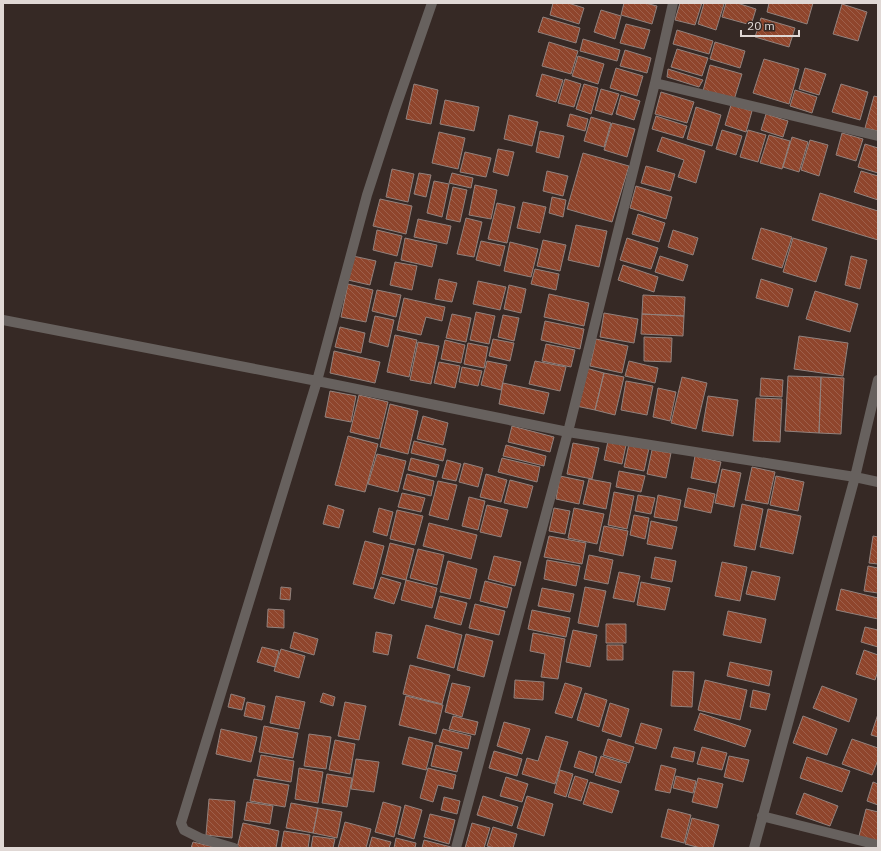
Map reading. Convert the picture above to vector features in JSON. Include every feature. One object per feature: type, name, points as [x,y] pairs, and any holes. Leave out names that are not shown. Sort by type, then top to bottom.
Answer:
[{"type":"street","points":[[234,848],[200,838],[184,830],[181,823],[317,381],[367,195],[432,3]]},
{"type":"street","points":[[456,848],[568,432],[674,3]]},
{"type":"street","points":[[655,83],[878,136]]},
{"type":"street","points":[[3,320],[317,381],[568,432],[855,477],[878,482]]},
{"type":"street","points":[[754,848],[855,477],[878,380]]},
{"type":"street","points":[[762,816],[878,845]]},
{"type":"building","points":[[553,3],[568,3],[584,8],[579,24],[550,15]]},
{"type":"building","points":[[624,3],[645,3],[657,6],[652,24],[621,15]]},
{"type":"building","points":[[680,3],[702,3],[695,25],[675,20]]},
{"type":"building","points":[[704,3],[724,4],[716,30],[698,24]]},
{"type":"building","points":[[726,3],[737,3],[756,9],[751,25],[722,17]]},
{"type":"building","points":[[769,3],[813,3],[807,24],[767,12]]},
{"type":"building","points":[[842,4],[867,12],[858,41],[833,34]]},
{"type":"building","points":[[601,10],[621,16],[615,39],[594,32]]},
{"type":"building","points":[[543,17],[580,28],[576,43],[538,32]]},
{"type":"building","points":[[761,18],[795,28],[789,47],[755,37]]},
{"type":"building","points":[[626,24],[650,30],[644,49],[620,43]]},
{"type":"building","points":[[677,30],[713,41],[709,54],[673,44]]},
{"type":"building","points":[[583,39],[620,50],[617,61],[580,51]]},
{"type":"building","points":[[549,42],[578,51],[571,74],[542,66]]},
{"type":"building","points":[[715,42],[745,51],[740,68],[710,59]]},
{"type":"building","points":[[677,49],[708,58],[702,76],[671,67]]},
{"type":"building","points":[[625,50],[651,58],[647,73],[620,66]]},
{"type":"building","points":[[578,56],[604,64],[598,84],[572,76]]},
{"type":"building","points":[[764,59],[799,69],[789,104],[753,93]]},
{"type":"building","points":[[710,65],[742,74],[734,100],[703,91]]},
{"type":"building","points":[[616,68],[643,76],[637,96],[610,88]]},
{"type":"building","points":[[805,68],[826,74],[819,95],[799,89]]},
{"type":"building","points":[[668,69],[703,80],[699,87],[667,77]]},
{"type":"building","points":[[542,74],[563,80],[556,102],[536,96]]},
{"type":"building","points":[[565,79],[581,84],[574,107],[558,103]]},
{"type":"building","points":[[414,84],[438,90],[431,124],[406,119]]},
{"type":"building","points":[[584,84],[598,88],[591,114],[576,109]]},
{"type":"building","points":[[841,84],[868,92],[860,120],[832,112]]},
{"type":"building","points":[[601,89],[619,94],[612,115],[595,110]]},
{"type":"building","points":[[795,90],[817,97],[812,113],[790,106]]},
{"type":"building","points":[[661,92],[694,102],[687,123],[655,114]]},
{"type":"building","points":[[621,95],[640,101],[634,120],[616,114]]},
{"type":"building","points":[[874,96],[878,97],[878,131],[865,128]]},
{"type":"building","points":[[445,100],[479,107],[474,131],[440,124]]},
{"type":"building","points":[[731,105],[752,111],[746,132],[725,125]]},
{"type":"building","points":[[696,107],[721,115],[712,146],[687,139]]},
{"type":"building","points":[[570,114],[588,119],[585,131],[567,126]]},
{"type":"building","points":[[766,114],[788,121],[783,137],[761,130]]},
{"type":"building","points":[[509,115],[538,122],[532,146],[504,139]]},
{"type":"building","points":[[656,116],[687,126],[683,138],[652,129]]},
{"type":"building","points":[[591,117],[611,123],[604,147],[584,141]]},
{"type":"building","points":[[612,123],[635,129],[627,157],[604,150]]},
{"type":"building","points":[[722,130],[742,136],[736,155],[716,149]]},
{"type":"building","points":[[748,130],[766,135],[758,162],[740,157]]},
{"type":"building","points":[[540,131],[564,136],[559,158],[536,152]]},
{"type":"building","points":[[439,132],[465,138],[458,169],[432,163]]},
{"type":"building","points":[[842,133],[863,139],[856,161],[836,155]]},
{"type":"building","points":[[769,135],[790,141],[782,169],[760,163]]},
{"type":"building","points":[[662,137],[705,151],[696,183],[678,177],[684,160],[657,151]]},
{"type":"building","points":[[792,137],[808,142],[799,172],[783,167]]},
{"type":"building","points":[[810,140],[828,145],[819,176],[801,170]]},
{"type":"building","points":[[865,144],[878,148],[878,173],[858,167]]},
{"type":"building","points":[[498,149],[514,152],[508,176],[493,172]]},
{"type":"building","points":[[465,152],[491,158],[486,177],[460,172]]},
{"type":"building","points":[[583,153],[629,166],[612,222],[567,209]]},
{"type":"building","points":[[646,166],[675,174],[670,191],[641,183]]},
{"type":"building","points":[[392,169],[414,174],[408,202],[386,197]]},
{"type":"building","points":[[547,171],[568,176],[563,196],[543,191]]},
{"type":"building","points":[[861,171],[878,176],[878,200],[854,192]]},
{"type":"building","points":[[419,173],[431,175],[426,197],[414,194]]},
{"type":"building","points":[[452,173],[473,178],[471,188],[449,183]]},
{"type":"building","points":[[434,181],[449,184],[442,217],[427,213]]},
{"type":"building","points":[[475,185],[497,190],[491,219],[469,215]]},
{"type":"building","points":[[636,186],[672,197],[666,219],[630,208]]},
{"type":"building","points":[[453,187],[467,190],[460,222],[446,219]]},
{"type":"building","points":[[820,193],[878,211],[878,240],[812,220]]},
{"type":"building","points":[[552,197],[566,200],[563,217],[549,213]]},
{"type":"building","points":[[380,199],[412,206],[406,234],[373,226]]},
{"type":"building","points":[[523,202],[546,207],[540,233],[517,228]]},
{"type":"building","points":[[497,203],[515,207],[507,243],[488,239]]},
{"type":"building","points":[[638,214],[665,223],[659,242],[632,234]]},
{"type":"building","points":[[466,218],[482,222],[474,257],[457,254]]},
{"type":"building","points":[[418,219],[451,226],[447,244],[414,237]]},
{"type":"building","points":[[576,225],[607,231],[599,267],[568,260]]},
{"type":"building","points":[[761,228],[792,237],[782,268],[752,259]]},
{"type":"building","points":[[377,230],[402,236],[397,256],[373,250]]},
{"type":"building","points":[[673,230],[698,238],[693,255],[668,247]]},
{"type":"building","points":[[405,238],[437,245],[432,267],[401,260]]},
{"type":"building","points":[[627,238],[658,248],[651,269],[620,260]]},
{"type":"building","points":[[793,238],[827,248],[816,282],[783,272]]},
{"type":"building","points":[[543,240],[566,245],[560,271],[537,266]]},
{"type":"building","points":[[481,241],[505,246],[500,266],[476,260]]},
{"type":"building","points":[[510,242],[538,249],[531,277],[504,271]]},
{"type":"building","points":[[353,256],[376,261],[370,285],[348,280]]},
{"type":"building","points":[[660,256],[688,265],[683,281],[655,272]]},
{"type":"building","points":[[851,256],[867,260],[860,289],[845,285]]},
{"type":"building","points":[[395,262],[417,266],[412,290],[390,285]]},
{"type":"building","points":[[623,265],[658,277],[654,292],[618,280]]},
{"type":"building","points":[[535,269],[559,274],[556,290],[531,284]]},
{"type":"building","points":[[439,279],[457,283],[452,302],[435,299]]},
{"type":"building","points":[[761,279],[793,289],[788,307],[756,298]]},
{"type":"building","points":[[478,281],[506,287],[500,310],[473,304]]},
{"type":"building","points":[[348,284],[373,290],[366,322],[341,317]]},
{"type":"building","points":[[509,285],[526,289],[521,313],[504,309]]},
{"type":"building","points":[[377,290],[401,295],[396,317],[372,311]]},
{"type":"building","points":[[815,291],[858,304],[850,332],[806,319]]},
{"type":"building","points":[[549,294],[589,303],[584,326],[544,317]]},
{"type":"building","points":[[643,295],[685,297],[684,316],[642,314]]},
{"type":"building","points":[[404,298],[445,307],[442,321],[426,317],[421,335],[397,330]]},
{"type":"building","points":[[476,312],[495,316],[489,344],[470,340]]},
{"type":"building","points":[[604,313],[638,319],[634,343],[600,337]]},
{"type":"building","points":[[452,314],[471,318],[466,342],[446,338]]},
{"type":"building","points":[[642,314],[684,316],[683,336],[641,334]]},
{"type":"building","points":[[503,315],[519,318],[514,341],[498,337]]},
{"type":"building","points":[[375,316],[394,320],[388,347],[369,342]]},
{"type":"building","points":[[545,321],[584,329],[580,349],[541,340]]},
{"type":"building","points":[[340,327],[365,333],[361,353],[335,347]]},
{"type":"building","points":[[395,335],[417,340],[409,377],[387,372]]},
{"type":"building","points":[[799,336],[848,343],[843,376],[794,369]]},
{"type":"building","points":[[644,337],[672,338],[671,362],[644,361]]},
{"type":"building","points":[[493,339],[514,343],[510,361],[489,356]]},
{"type":"building","points":[[596,339],[628,346],[622,373],[590,366]]},
{"type":"building","points":[[445,340],[465,345],[461,363],[441,359]]},
{"type":"building","points":[[418,342],[439,346],[431,384],[410,380]]},
{"type":"building","points":[[468,343],[488,347],[484,368],[464,364]]},
{"type":"building","points":[[546,344],[575,350],[571,367],[542,361]]},
{"type":"building","points":[[334,351],[380,362],[375,383],[330,373]]},
{"type":"building","points":[[487,361],[507,365],[501,390],[481,385]]},
{"type":"building","points":[[535,361],[566,367],[560,391],[529,384]]},
{"type":"building","points":[[629,361],[658,368],[655,383],[625,376]]},
{"type":"building","points":[[439,362],[460,366],[455,388],[434,383]]},
{"type":"building","points":[[462,367],[482,371],[478,386],[459,382]]},
{"type":"building","points":[[586,368],[604,373],[595,410],[576,406]]},
{"type":"building","points":[[604,373],[624,377],[615,415],[595,410]]},
{"type":"building","points":[[788,376],[821,377],[819,433],[785,431]]},
{"type":"building","points":[[682,377],[707,383],[696,429],[671,423]]},
{"type":"building","points":[[821,377],[844,378],[841,434],[819,433]]},
{"type":"building","points":[[761,378],[783,380],[782,397],[760,396]]},
{"type":"building","points":[[626,381],[653,386],[647,415],[621,410]]},
{"type":"building","points":[[503,383],[549,393],[544,414],[499,404]]},
{"type":"building","points":[[658,388],[676,392],[670,421],[653,417]]},
{"type":"building","points":[[330,391],[356,396],[351,422],[325,417]]},
{"type":"building","points":[[359,395],[388,402],[379,439],[350,432]]},
{"type":"building","points":[[708,396],[738,400],[733,436],[702,431]]},
{"type":"building","points":[[756,398],[782,399],[780,442],[753,441]]},
{"type":"building","points":[[390,404],[418,411],[408,454],[380,447]]},
{"type":"building","points":[[423,416],[448,423],[443,445],[417,439]]},
{"type":"building","points":[[512,426],[554,437],[550,452],[508,442]]},
{"type":"building","points":[[348,436],[378,444],[365,492],[335,485]]},
{"type":"building","points":[[414,441],[446,449],[443,461],[411,453]]},
{"type":"building","points":[[608,441],[626,445],[622,464],[604,460]]},
{"type":"building","points":[[573,443],[599,448],[592,479],[567,474]]},
{"type":"building","points":[[629,444],[649,448],[644,471],[624,467]]},
{"type":"building","points":[[506,445],[546,456],[544,466],[503,456]]},
{"type":"building","points":[[652,450],[671,453],[666,478],[647,474]]},
{"type":"building","points":[[377,454],[406,461],[398,492],[368,484]]},
{"type":"building","points":[[695,456],[721,462],[716,483],[691,478]]},
{"type":"building","points":[[411,458],[439,465],[436,477],[408,470]]},
{"type":"building","points":[[502,458],[540,467],[537,482],[498,472]]},
{"type":"building","points":[[447,460],[461,464],[456,481],[442,478]]},
{"type":"building","points":[[464,463],[483,468],[478,487],[459,482]]},
{"type":"building","points":[[752,467],[775,472],[768,504],[745,500]]},
{"type":"building","points":[[722,469],[741,473],[734,507],[715,503]]},
{"type":"building","points":[[619,471],[645,476],[641,492],[616,487]]},
{"type":"building","points":[[407,474],[434,481],[431,496],[403,489]]},
{"type":"building","points":[[486,474],[507,480],[501,502],[480,497]]},
{"type":"building","points":[[560,476],[584,481],[579,504],[556,499]]},
{"type":"building","points":[[776,476],[804,482],[798,511],[770,505]]},
{"type":"building","points":[[589,479],[611,483],[606,509],[583,504]]},
{"type":"building","points":[[510,480],[533,486],[527,508],[504,503]]},
{"type":"building","points":[[438,481],[457,485],[448,520],[429,515]]},
{"type":"building","points":[[688,488],[715,494],[711,513],[684,507]]},
{"type":"building","points":[[614,492],[634,496],[627,529],[608,525]]},
{"type":"building","points":[[402,493],[425,498],[421,512],[398,507]]},
{"type":"building","points":[[638,495],[655,498],[651,514],[635,511]]},
{"type":"building","points":[[658,495],[681,500],[677,521],[654,517]]},
{"type":"building","points":[[469,497],[485,501],[478,530],[462,526]]},
{"type":"building","points":[[742,504],[763,509],[755,550],[734,546]]},
{"type":"building","points":[[328,505],[344,510],[339,528],[323,524]]},
{"type":"building","points":[[487,505],[508,510],[501,537],[480,532]]},
{"type":"building","points":[[379,508],[393,512],[387,536],[373,532]]},
{"type":"building","points":[[554,508],[570,511],[565,534],[549,531]]},
{"type":"building","points":[[574,508],[604,514],[597,544],[568,538]]},
{"type":"building","points":[[768,509],[801,516],[793,554],[760,547]]},
{"type":"building","points":[[397,510],[423,516],[415,545],[390,539]]},
{"type":"building","points":[[634,515],[649,518],[645,539],[630,535]]},
{"type":"building","points":[[651,521],[677,527],[672,549],[647,544]]},
{"type":"building","points":[[429,523],[477,535],[471,559],[423,546]]},
{"type":"building","points":[[604,526],[628,531],[623,556],[599,551]]},
{"type":"building","points":[[549,536],[586,543],[582,564],[544,557]]},
{"type":"building","points":[[873,536],[878,537],[878,564],[869,563]]},
{"type":"building","points":[[365,541],[384,546],[373,589],[353,584]]},
{"type":"building","points":[[390,543],[414,549],[406,580],[382,574]]},
{"type":"building","points":[[418,549],[444,555],[437,585],[410,578]]},
{"type":"building","points":[[589,555],[613,560],[608,584],[584,579]]},
{"type":"building","points":[[494,556],[521,562],[515,586],[488,579]]},
{"type":"building","points":[[655,557],[676,561],[672,582],[651,578]]},
{"type":"building","points":[[547,560],[580,566],[576,586],[544,579]]},
{"type":"building","points":[[448,561],[477,569],[470,599],[440,592]]},
{"type":"building","points":[[722,562],[747,567],[740,601],[715,596]]},
{"type":"building","points":[[868,566],[878,568],[878,593],[864,591]]},
{"type":"building","points":[[752,571],[780,577],[775,600],[746,594]]},
{"type":"building","points":[[619,572],[640,576],[634,602],[613,598]]},
{"type":"building","points":[[381,577],[401,583],[394,604],[374,598]]},
{"type":"building","points":[[406,580],[437,588],[432,608],[401,600]]},
{"type":"building","points":[[485,581],[512,588],[507,608],[480,601]]},
{"type":"building","points":[[641,582],[670,588],[665,610],[637,605]]},
{"type":"building","points":[[281,587],[291,588],[290,600],[280,599]]},
{"type":"building","points":[[585,587],[606,591],[598,627],[578,623]]},
{"type":"building","points":[[542,588],[574,594],[570,612],[538,606]]},
{"type":"building","points":[[841,589],[878,598],[878,619],[836,610]]},
{"type":"building","points":[[440,596],[467,603],[461,625],[434,618]]},
{"type":"building","points":[[475,604],[505,611],[499,635],[469,628]]},
{"type":"building","points":[[268,609],[284,610],[284,628],[267,627]]},
{"type":"building","points":[[532,610],[570,618],[566,637],[528,629]]},
{"type":"building","points":[[728,611],[766,619],[761,643],[723,635]]},
{"type":"building","points":[[606,624],[626,624],[626,643],[606,643]]},
{"type":"building","points":[[426,625],[462,635],[454,668],[417,658]]},
{"type":"building","points":[[865,627],[878,630],[878,647],[861,642]]},
{"type":"building","points":[[573,630],[597,635],[590,667],[566,662]]},
{"type":"building","points":[[294,632],[318,639],[314,655],[290,648]]},
{"type":"building","points":[[376,632],[392,635],[388,655],[373,652]]},
{"type":"building","points":[[533,633],[565,639],[558,679],[541,677],[545,654],[530,651]]},
{"type":"building","points":[[466,634],[493,641],[484,677],[457,670]]},
{"type":"building","points":[[607,645],[623,645],[623,660],[607,660]]},
{"type":"building","points":[[262,647],[279,651],[275,667],[257,662]]},
{"type":"building","points":[[281,649],[305,656],[299,678],[274,671]]},
{"type":"building","points":[[864,650],[878,655],[878,671],[875,680],[856,674]]},
{"type":"building","points":[[730,662],[772,671],[769,686],[727,676]]},
{"type":"building","points":[[410,665],[450,675],[442,704],[403,694]]},
{"type":"building","points":[[673,671],[694,672],[692,707],[671,706]]},
{"type":"building","points":[[515,680],[544,682],[543,700],[514,698]]},
{"type":"building","points":[[705,680],[747,690],[740,720],[698,710]]},
{"type":"building","points":[[452,683],[470,687],[462,717],[445,712]]},
{"type":"building","points":[[565,683],[582,688],[572,718],[555,713]]},
{"type":"building","points":[[822,686],[857,699],[849,722],[813,708]]},
{"type":"building","points":[[753,690],[770,694],[766,710],[750,707]]},
{"type":"building","points":[[323,693],[335,697],[333,706],[320,702]]},
{"type":"building","points":[[585,693],[607,700],[599,727],[577,720]]},
{"type":"building","points":[[231,694],[245,698],[242,710],[228,707]]},
{"type":"building","points":[[276,696],[305,702],[299,729],[270,723]]},
{"type":"building","points":[[406,696],[443,705],[436,734],[399,725]]},
{"type":"building","points":[[247,702],[265,706],[262,720],[244,716]]},
{"type":"building","points":[[345,702],[366,706],[359,740],[338,736]]},
{"type":"building","points":[[610,703],[629,709],[621,737],[602,731]]},
{"type":"building","points":[[700,713],[751,730],[745,747],[694,730]]},
{"type":"building","points":[[878,714],[878,737],[871,735]]},
{"type":"building","points":[[453,716],[478,722],[475,735],[449,729]]},
{"type":"building","points":[[803,716],[837,729],[827,755],[793,743]]},
{"type":"building","points":[[504,722],[530,729],[522,754],[497,746]]},
{"type":"building","points":[[641,723],[662,729],[656,749],[635,743]]},
{"type":"building","points":[[264,726],[298,733],[293,758],[259,752]]},
{"type":"building","points":[[221,729],[257,737],[251,762],[216,754]]},
{"type":"building","points":[[443,729],[471,736],[468,749],[439,742]]},
{"type":"building","points":[[309,734],[331,737],[326,769],[304,766]]},
{"type":"building","points":[[546,736],[568,742],[555,784],[522,774],[527,758],[538,761]]},
{"type":"building","points":[[409,737],[433,743],[426,770],[402,764]]},
{"type":"building","points":[[608,739],[634,747],[629,763],[603,755]]},
{"type":"building","points":[[852,739],[878,748],[878,760],[872,775],[842,764]]},
{"type":"building","points":[[335,740],[355,744],[350,774],[329,770]]},
{"type":"building","points":[[436,745],[462,752],[457,772],[431,766]]},
{"type":"building","points":[[674,747],[695,752],[693,762],[671,757]]},
{"type":"building","points":[[702,747],[727,753],[722,770],[697,764]]},
{"type":"building","points":[[494,751],[522,759],[517,776],[489,768]]},
{"type":"building","points":[[579,751],[597,757],[593,773],[574,767]]},
{"type":"building","points":[[261,755],[294,761],[291,782],[257,776]]},
{"type":"building","points":[[601,756],[627,764],[621,783],[595,775]]},
{"type":"building","points":[[729,756],[749,760],[743,782],[724,777]]},
{"type":"building","points":[[807,757],[850,771],[842,792],[800,778]]},
{"type":"building","points":[[356,759],[379,762],[374,792],[351,789]]},
{"type":"building","points":[[661,765],[676,769],[670,793],[655,790]]},
{"type":"building","points":[[299,768],[323,772],[318,803],[295,799]]},
{"type":"building","points":[[428,768],[456,775],[453,789],[438,785],[433,802],[420,798]]},
{"type":"building","points":[[560,770],[573,774],[566,797],[554,793]]},
{"type":"building","points":[[327,774],[352,778],[347,807],[322,803]]},
{"type":"building","points":[[575,776],[588,780],[581,801],[568,797]]},
{"type":"building","points":[[676,776],[696,781],[693,793],[673,788]]},
{"type":"building","points":[[506,777],[528,784],[522,802],[500,796]]},
{"type":"building","points":[[698,778],[723,784],[717,808],[692,802]]},
{"type":"building","points":[[254,779],[289,785],[285,807],[250,801]]},
{"type":"building","points":[[590,782],[619,791],[612,813],[583,804]]},
{"type":"building","points":[[873,782],[878,784],[878,805],[867,801]]},
{"type":"building","points":[[804,793],[838,806],[830,826],[796,814]]},
{"type":"building","points":[[483,796],[518,807],[512,826],[477,815]]},
{"type":"building","points":[[527,796],[553,804],[544,836],[517,828]]},
{"type":"building","points":[[444,797],[460,801],[457,814],[441,810]]},
{"type":"building","points":[[209,799],[235,801],[232,838],[206,835]]},
{"type":"building","points":[[247,802],[273,806],[270,824],[244,820]]},
{"type":"building","points":[[383,802],[401,807],[394,837],[375,832]]},
{"type":"building","points":[[291,803],[318,808],[313,833],[286,828]]},
{"type":"building","points":[[405,805],[422,810],[414,839],[398,834]]},
{"type":"building","points":[[318,808],[342,812],[337,838],[313,833]]},
{"type":"building","points":[[668,809],[691,815],[684,843],[661,837]]},
{"type":"building","points":[[866,809],[878,812],[878,843],[858,840]]},
{"type":"building","points":[[430,814],[455,820],[449,844],[424,837]]},
{"type":"building","points":[[692,818],[719,825],[713,848],[701,848],[685,844]]},
{"type":"building","points":[[345,822],[371,829],[366,848],[338,848]]},
{"type":"building","points":[[243,823],[279,831],[276,848],[237,848]]},
{"type":"building","points":[[472,823],[490,828],[484,848],[465,848]]},
{"type":"building","points":[[493,827],[517,834],[513,848],[494,848],[487,846]]},
{"type":"building","points":[[284,831],[310,835],[308,848],[281,848]]},
{"type":"building","points":[[313,836],[335,839],[333,848],[311,848]]},
{"type":"building","points":[[372,837],[391,842],[389,848],[369,848]]},
{"type":"building","points":[[396,838],[416,843],[415,848],[394,848]]},
{"type":"building","points":[[424,840],[451,847],[451,848],[422,848]]},
{"type":"building","points":[[193,842],[219,848],[191,848]]}]
